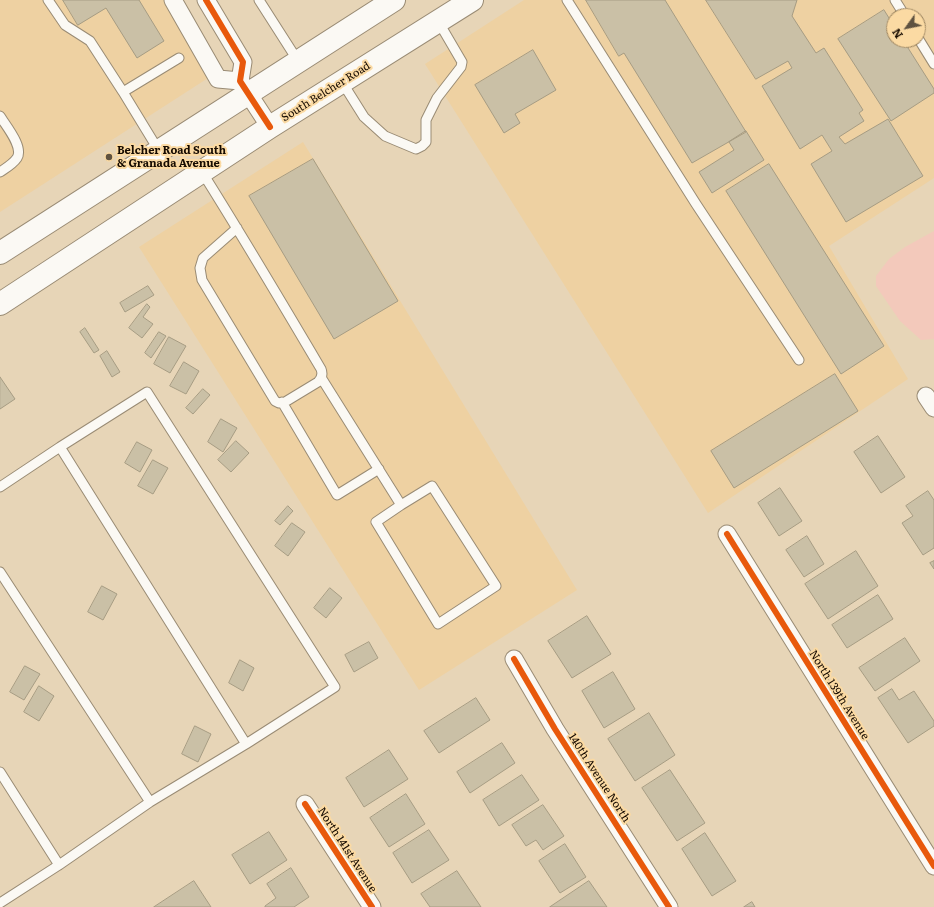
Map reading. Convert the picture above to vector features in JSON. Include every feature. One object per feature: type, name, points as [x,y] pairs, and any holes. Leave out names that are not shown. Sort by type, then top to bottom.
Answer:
[{"type":"main road","points":[[0,252],[159,151],[244,88],[298,62],[394,0]]},
{"type":"main road","name":"South Belcher Road","points":[[0,304],[270,127],[472,0]]},
{"type":"street","points":[[173,0],[218,79],[244,88]]},
{"type":"street","points":[[206,0],[243,62],[244,88],[270,127]]},
{"type":"street","name":"North 139th Avenue","points":[[727,534],[934,866]]},
{"type":"street","name":"140th Avenue North","points":[[514,659],[560,735],[669,907]]},
{"type":"street","name":"North 141st Avenue","points":[[305,804],[372,907]]},
{"type":"lane","points":[[48,0],[65,25],[90,42],[159,151]]},
{"type":"lane","points":[[259,0],[298,62]]},
{"type":"lane","points":[[567,0],[696,204],[799,360]]},
{"type":"lane","points":[[342,82],[364,117],[385,136],[416,149],[422,146],[426,142],[426,120],[437,98],[461,67],[462,62],[438,21]]},
{"type":"lane","points":[[924,48],[934,64]]},
{"type":"lane","points":[[123,92],[179,58]]},
{"type":"lane","points":[[0,116],[15,140],[18,148],[18,157],[0,172]]},
{"type":"lane","points":[[202,172],[321,369],[323,373],[322,379],[401,505]]},
{"type":"lane","points":[[237,228],[202,258],[200,268],[202,280],[275,401],[279,403],[285,402],[322,379]]},
{"type":"lane","points":[[0,487],[147,392],[335,687],[246,744],[150,802],[59,865],[0,903]]},
{"type":"lane","points":[[282,402],[337,495],[379,469]]},
{"type":"lane","points":[[60,447],[246,744]]},
{"type":"lane","points":[[432,486],[496,586],[438,624],[376,522],[401,505],[432,486]]},
{"type":"lane","points":[[0,572],[150,802]]},
{"type":"lane","points":[[0,772],[59,865]]},
{"type":"shaded area","points":[[0,0],[176,0],[219,71],[0,212]]},
{"type":"shaded area","points":[[524,0],[934,0],[934,178],[829,246],[908,379],[708,513],[425,64]]},
{"type":"shaded area","points":[[303,142],[577,590],[419,690],[139,247]]},
{"type":"shaded area","points":[[934,231],[934,339],[921,340],[900,321],[876,286],[876,276],[889,259],[905,247]]},
{"type":"building","points":[[63,0],[139,0],[164,41],[137,58],[106,8],[78,25]]},
{"type":"building","points":[[586,0],[665,0],[746,132],[692,163],[624,53],[619,56]]},
{"type":"building","points":[[706,0],[797,0],[792,16],[816,53],[824,48],[863,110],[859,113],[864,121],[839,137],[845,144],[888,119],[923,176],[846,222],[811,164],[832,151],[822,135],[800,149],[762,86],[792,68],[788,61],[756,79]]},
{"type":"building","points":[[884,10],[886,13],[886,48],[908,48],[934,89],[934,93],[891,121],[838,39]]},
{"type":"building","points":[[533,50],[556,90],[515,114],[520,123],[504,133],[475,85]]},
{"type":"building","points":[[746,131],[764,160],[712,193],[699,172],[734,150],[729,142]]},
{"type":"building","points":[[313,159],[398,301],[334,339],[249,196]]},
{"type":"building","points":[[769,164],[884,346],[841,374],[726,191]]},
{"type":"building","points":[[148,286],[154,295],[125,312],[120,303]]},
{"type":"building","points":[[147,304],[150,307],[143,317],[153,324],[142,338],[129,328]]},
{"type":"building","points":[[85,328],[99,350],[94,353],[80,332]]},
{"type":"building","points":[[159,332],[166,336],[151,358],[145,353]]},
{"type":"building","points":[[169,337],[186,346],[170,373],[154,364]]},
{"type":"building","points":[[107,351],[120,372],[112,377],[100,356]]},
{"type":"building","points":[[184,362],[199,371],[186,394],[170,386]]},
{"type":"building","points":[[835,374],[858,411],[734,488],[711,451]]},
{"type":"building","points":[[0,377],[15,399],[0,409]]},
{"type":"building","points":[[203,389],[210,395],[193,414],[186,408]]},
{"type":"building","points":[[221,419],[237,428],[223,452],[208,442]]},
{"type":"building","points":[[878,436],[905,477],[881,493],[854,452]]},
{"type":"building","points":[[236,441],[249,453],[231,472],[218,460]]},
{"type":"building","points":[[137,442],[152,450],[140,472],[125,463]]},
{"type":"building","points":[[153,460],[168,468],[153,494],[138,486]]},
{"type":"building","points":[[780,488],[802,521],[779,536],[758,503]]},
{"type":"building","points":[[928,491],[934,500],[934,548],[923,555],[902,523],[913,516],[906,506]]},
{"type":"building","points":[[288,506],[293,511],[280,525],[275,521]]},
{"type":"building","points":[[292,523],[305,532],[288,556],[275,546]]},
{"type":"building","points":[[807,536],[824,564],[804,577],[786,550]]},
{"type":"building","points":[[856,551],[878,586],[828,619],[805,584]]},
{"type":"building","points":[[934,561],[934,569],[930,563]]},
{"type":"building","points":[[102,586],[117,594],[103,620],[88,612]]},
{"type":"building","points":[[330,588],[342,598],[326,618],[314,608]]},
{"type":"building","points":[[878,595],[893,619],[847,648],[832,625]]},
{"type":"building","points":[[587,616],[611,654],[572,678],[548,641]]},
{"type":"building","points":[[905,638],[920,661],[875,691],[859,668]]},
{"type":"building","points":[[369,642],[378,658],[354,672],[345,655]]},
{"type":"building","points":[[240,660],[254,668],[243,691],[229,683]]},
{"type":"building","points":[[25,666],[40,674],[24,700],[10,692]]},
{"type":"building","points":[[613,672],[635,709],[604,728],[582,691]]},
{"type":"building","points":[[39,686],[54,696],[39,721],[24,712]]},
{"type":"building","points":[[892,689],[899,700],[914,691],[934,721],[934,726],[908,743],[878,698]]},
{"type":"building","points":[[476,698],[490,720],[439,753],[424,731]]},
{"type":"building","points":[[649,713],[675,755],[635,781],[608,739]]},
{"type":"building","points":[[195,726],[211,734],[198,762],[182,754]]},
{"type":"building","points":[[502,743],[515,763],[470,793],[457,772]]},
{"type":"building","points":[[389,750],[408,779],[364,807],[346,778]]},
{"type":"building","points":[[670,770],[705,823],[677,841],[642,788]]},
{"type":"building","points":[[522,775],[539,800],[499,826],[483,800]]},
{"type":"building","points":[[406,794],[425,824],[389,847],[370,818]]},
{"type":"building","points":[[543,805],[564,836],[543,850],[536,840],[526,846],[512,825]]},
{"type":"building","points":[[429,830],[449,860],[412,883],[393,853]]},
{"type":"building","points":[[269,832],[287,860],[250,884],[232,855]]},
{"type":"building","points":[[705,833],[736,881],[712,896],[682,849]]},
{"type":"building","points":[[565,844],[586,877],[560,893],[539,861]]},
{"type":"building","points":[[291,868],[309,897],[294,907],[265,907],[276,898],[267,884]]},
{"type":"building","points":[[457,871],[481,907],[430,907],[421,894]]},
{"type":"building","points":[[194,881],[211,907],[154,907]]},
{"type":"building","points":[[589,881],[607,907],[550,907]]},
{"type":"building","points":[[752,902],[755,907],[744,907]]},
{"type":"cycle path","points":[[206,0],[243,62],[240,81],[270,127]]},
{"type":"cycle path","points":[[727,534],[934,866]]},
{"type":"cycle path","points":[[514,659],[555,729],[669,907]]},
{"type":"cycle path","points":[[305,804],[372,907]]},
{"type":"place","name":"Belcher Road South & Granada Avenue","points":[[109,157]]}]
